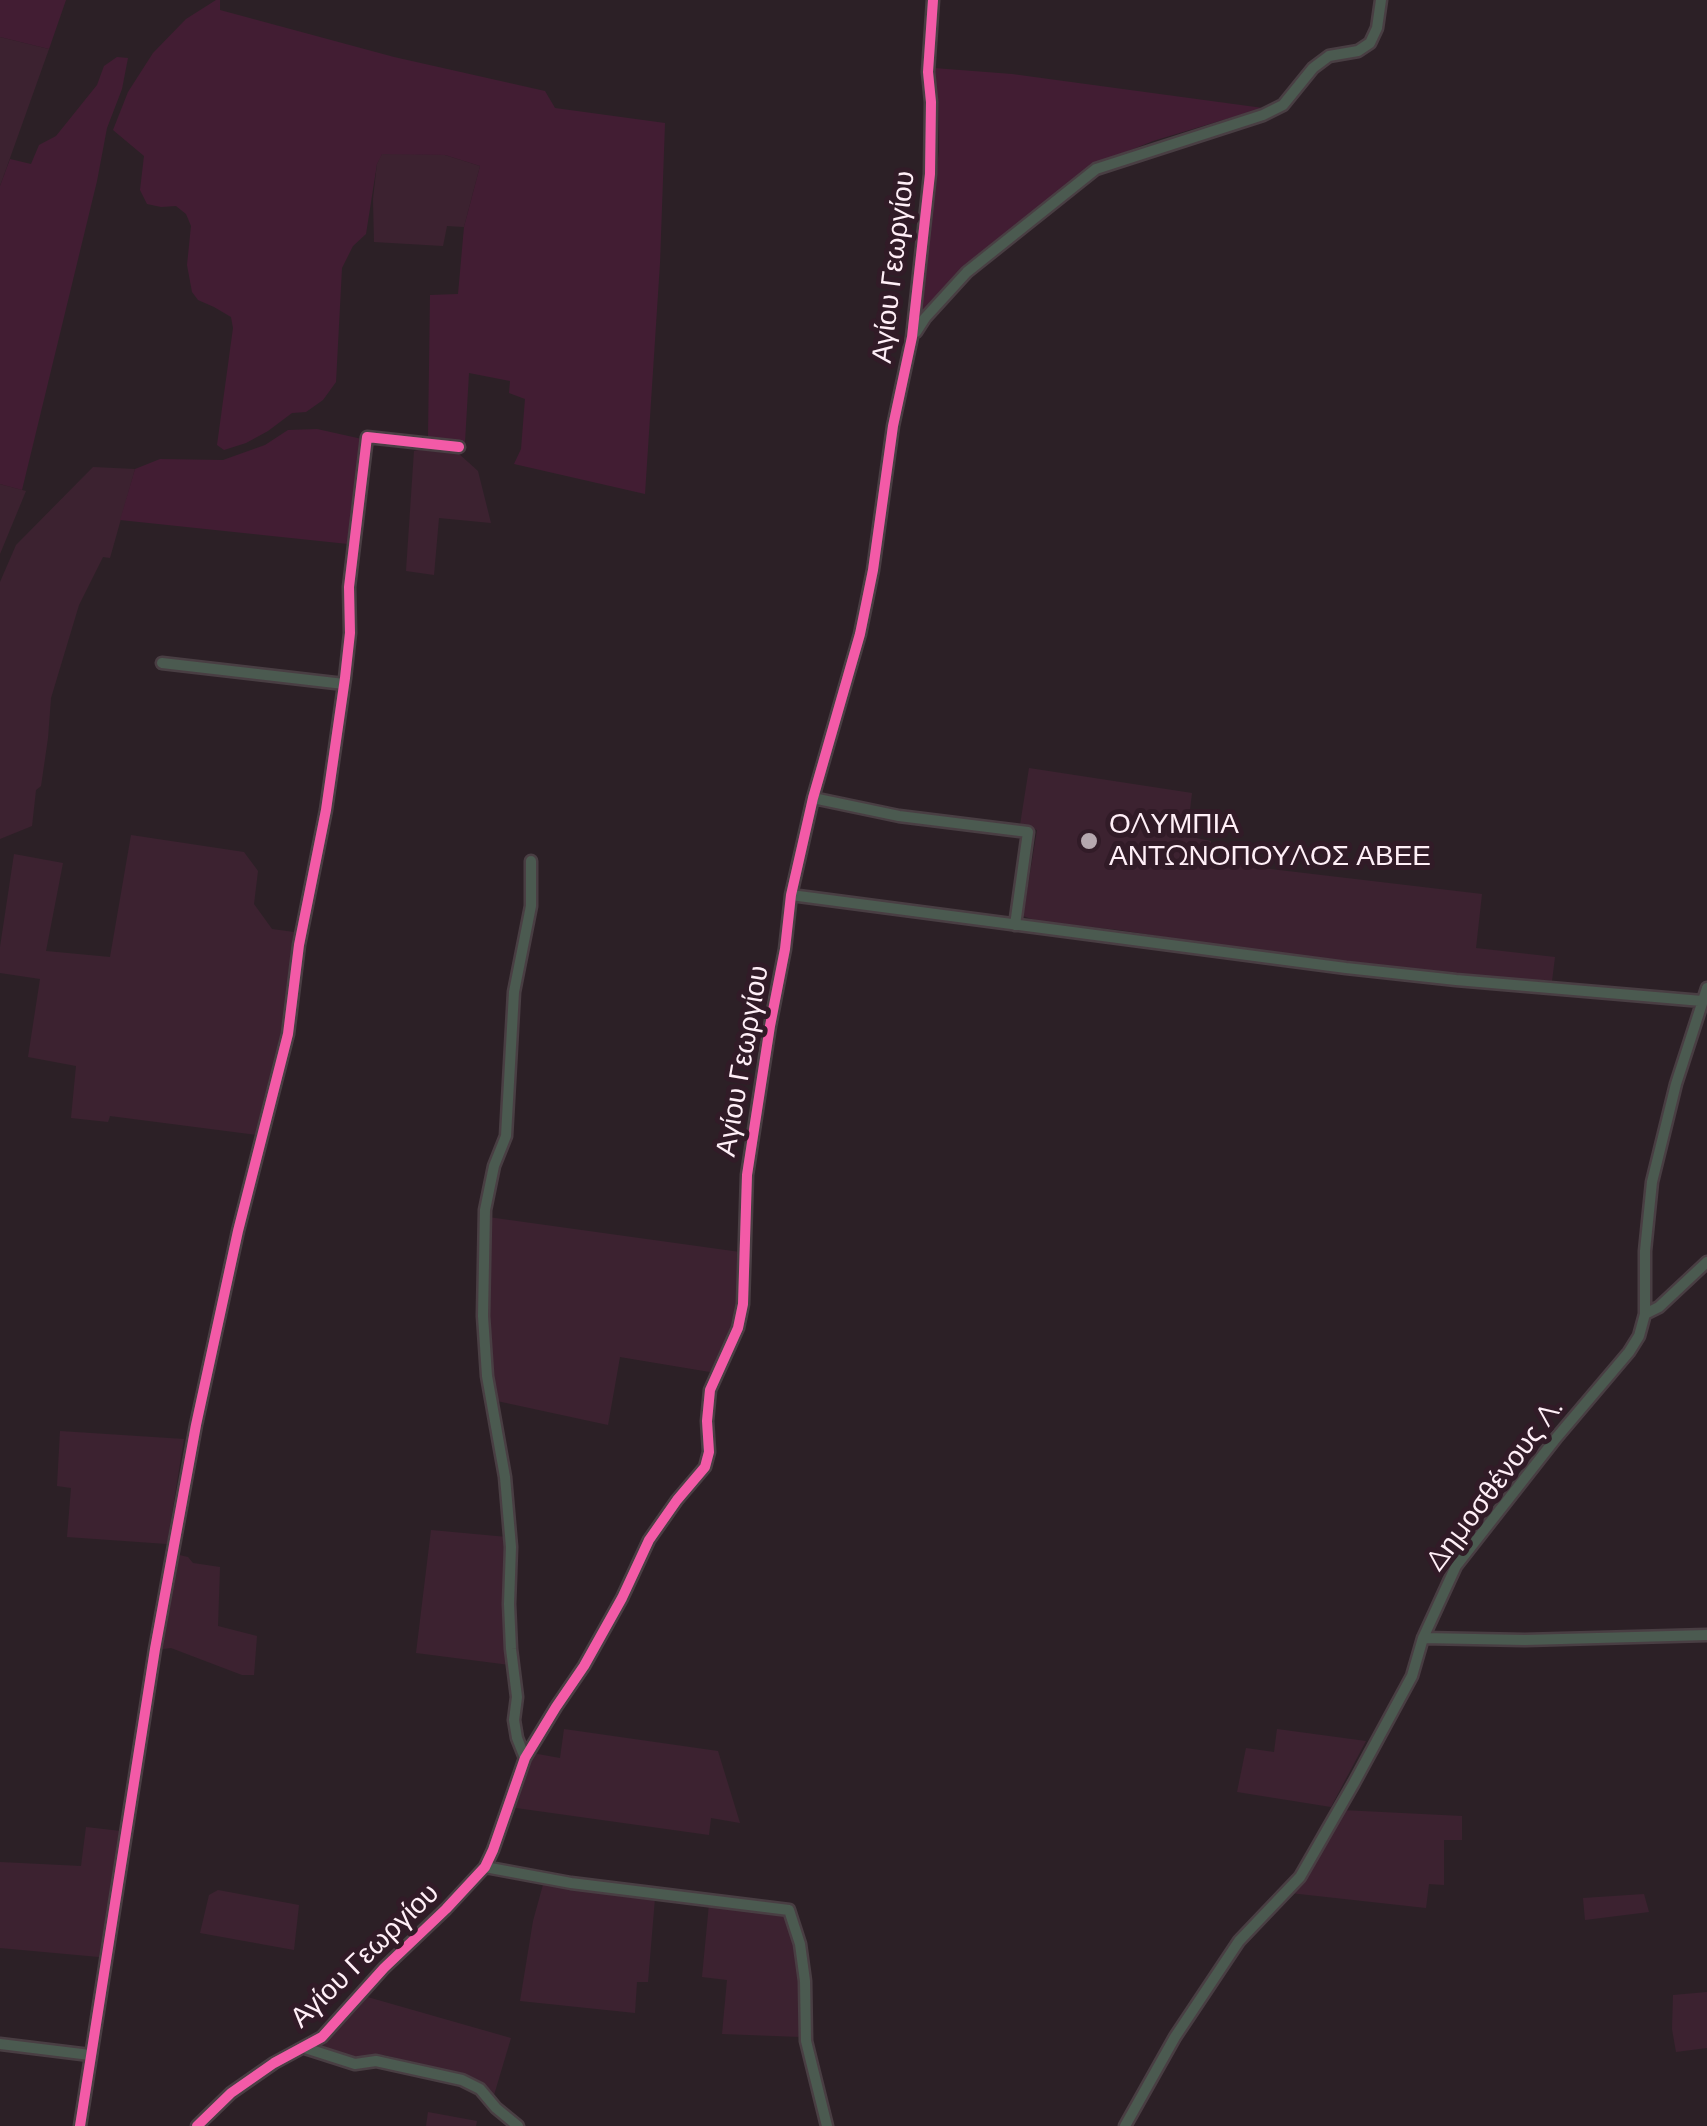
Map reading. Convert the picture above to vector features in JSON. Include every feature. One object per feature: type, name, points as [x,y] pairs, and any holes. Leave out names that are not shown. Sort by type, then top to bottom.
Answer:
[{"type":"street","name":"Αγίου Γεωργίου","points":[[197,2126],[231,2092],[322,2037],[485,1866],[525,1758],[584,1666],[649,1540],[705,1467],[709,1452],[710,1390],[738,1328],[743,1304],[747,1175],[792,895],[813,798],[860,634],[893,426],[912,337],[930,174],[928,72],[933,0]]},
{"type":"street","points":[[912,337],[967,272],[1096,169],[1283,106],[1313,68],[1329,56],[1358,51],[1370,43],[1377,28],[1380,0]]},
{"type":"street","points":[[80,2126],[154,1648],[184,1484],[238,1231],[288,1034],[298,945],[326,810],[344,684],[350,632],[349,587],[367,436],[459,447]]},
{"type":"street","points":[[162,663],[344,684]]},
{"type":"street","points":[[813,798],[898,816],[1028,832],[1015,925]]},
{"type":"street","points":[[525,1758],[516,1738],[514,1720],[517,1697],[510,1634],[512,1548],[488,1376],[483,1300],[485,1210],[494,1166],[506,1136],[514,992],[531,906],[531,861]]},
{"type":"street","points":[[792,895],[1438,978],[1702,1000]]},
{"type":"street","name":"Δημοσθένους Λ.","points":[[1125,2126],[1175,2036],[1239,1941],[1300,1877],[1412,1676],[1423,1638],[1456,1566],[1639,1336],[1645,1314],[1645,1251],[1652,1182],[1676,1084],[1707,988]]},
{"type":"street","points":[[1645,1314],[1668,1300],[1707,1262]]},
{"type":"street","points":[[1423,1638],[1707,1636]]},
{"type":"street","points":[[485,1866],[571,1884],[789,1910],[800,1944],[805,1980],[806,2041],[827,2126]]},
{"type":"street","points":[[0,2044],[90,2055]]},
{"type":"street","points":[[305,2048],[355,2064],[376,2061],[462,2080],[480,2090],[518,2126]]},
{"type":"shaded area","points":[[0,0],[66,0],[49,49],[0,37]]},
{"type":"shaded area","points":[[220,0],[220,10],[394,57],[545,91],[555,108],[665,123],[645,494],[514,464],[521,449],[525,399],[509,393],[510,381],[469,373],[465,442],[428,437],[430,295],[458,294],[464,227],[480,166],[445,155],[382,154],[377,164],[366,234],[353,246],[342,268],[336,382],[323,400],[306,412],[292,413],[246,443],[224,450],[217,445],[233,328],[231,317],[198,300],[192,292],[187,265],[191,226],[186,214],[176,206],[147,204],[140,190],[144,156],[113,130],[128,92],[153,53],[186,19]]},
{"type":"shaded area","points":[[0,37],[49,49],[0,186]]},
{"type":"shaded area","points":[[117,57],[128,58],[122,89],[107,128],[22,490],[0,484],[0,186],[10,159],[31,164],[39,145],[56,136],[97,85],[104,66]]},
{"type":"shaded area","points":[[934,68],[1012,74],[1263,108],[1153,141],[1089,167],[918,317],[939,151]]},
{"type":"shaded area","points":[[382,153],[445,155],[480,166],[464,227],[447,226],[443,246],[374,242],[373,199]]},
{"type":"shaded area","points":[[317,429],[362,439],[348,544],[120,520],[135,469],[160,459],[223,460],[265,445],[288,430]]},
{"type":"shaded area","points":[[414,451],[458,453],[478,471],[491,523],[439,518],[434,575],[406,571]]},
{"type":"shaded area","points":[[93,467],[135,469],[110,558],[103,557],[79,605],[51,698],[41,786],[36,790],[32,826],[0,839],[0,582],[16,545]]},
{"type":"shaded area","points":[[0,484],[26,491],[0,554]]},
{"type":"shaded area","points":[[1029,768],[1192,793],[1187,836],[1211,841],[1210,858],[1245,866],[1482,894],[1476,948],[1555,957],[1552,981],[1457,975],[1040,922],[1023,916],[1037,830],[1020,825]]},
{"type":"shaded area","points":[[131,835],[244,852],[258,871],[254,904],[272,929],[294,932],[281,1046],[257,1135],[110,1116],[108,1122],[71,1118],[76,1066],[28,1057],[40,979],[0,973],[0,947],[14,854],[63,863],[46,951],[110,957]]},
{"type":"shaded area","points":[[488,1217],[740,1252],[736,1309],[730,1333],[710,1372],[620,1357],[608,1425],[497,1401],[486,1325]]},
{"type":"shaded area","points":[[60,1431],[184,1439],[167,1544],[67,1537],[71,1488],[57,1486]]},
{"type":"shaded area","points":[[431,1530],[507,1537],[510,1665],[416,1653]]},
{"type":"shaded area","points":[[175,1554],[188,1557],[193,1563],[220,1567],[218,1626],[257,1636],[254,1675],[242,1675],[171,1648],[158,1653]]},
{"type":"shaded area","points":[[564,1729],[718,1751],[740,1823],[711,1818],[709,1835],[509,1807],[532,1753],[560,1758]]},
{"type":"shaded area","points":[[1277,1729],[1366,1741],[1331,1807],[1237,1792],[1246,1748],[1274,1752]]},
{"type":"shaded area","points":[[1342,1810],[1462,1816],[1462,1840],[1444,1840],[1444,1885],[1429,1884],[1426,1908],[1290,1893]]},
{"type":"shaded area","points":[[86,1827],[121,1831],[99,1957],[0,1948],[0,1862],[81,1866]]},
{"type":"shaded area","points":[[544,1881],[655,1898],[648,1982],[637,1982],[635,2013],[520,2001]]},
{"type":"shaded area","points":[[218,1890],[299,1905],[294,1950],[200,1933],[209,1895]]},
{"type":"shaded area","points":[[1644,1894],[1649,1912],[1585,1920],[1583,1898]]},
{"type":"shaded area","points":[[709,1904],[787,1913],[802,1979],[801,2037],[722,2034],[727,1980],[702,1977]]},
{"type":"shaded area","points":[[1707,1992],[1707,2048],[1676,2052],[1673,1995]]},
{"type":"shaded area","points":[[364,1996],[511,2038],[494,2095],[471,2077],[384,2055],[354,2058],[318,2047]]},
{"type":"shaded area","points":[[428,2112],[477,2121],[476,2126],[426,2126]]},
{"type":"cycle path","points":[[197,2126],[231,2093],[274,2063],[322,2037],[384,1968],[485,1867],[525,1758],[584,1666],[649,1540],[705,1467],[709,1452],[710,1390],[738,1328],[743,1304],[747,1175],[791,895],[813,798],[860,634],[893,426],[912,337],[930,174],[928,72],[933,0]]},
{"type":"cycle path","points":[[80,2126],[155,1649],[196,1425],[238,1231],[288,1034],[299,945],[326,810],[345,678],[350,633],[349,587],[367,437],[459,447]]},
{"type":"place","name":"ΟΛΥΜΠΙΑ ΑΝΤΩΝΟΠΟΥΛΟΣ ΑΒΕΕ","points":[[1089,841]]}]
